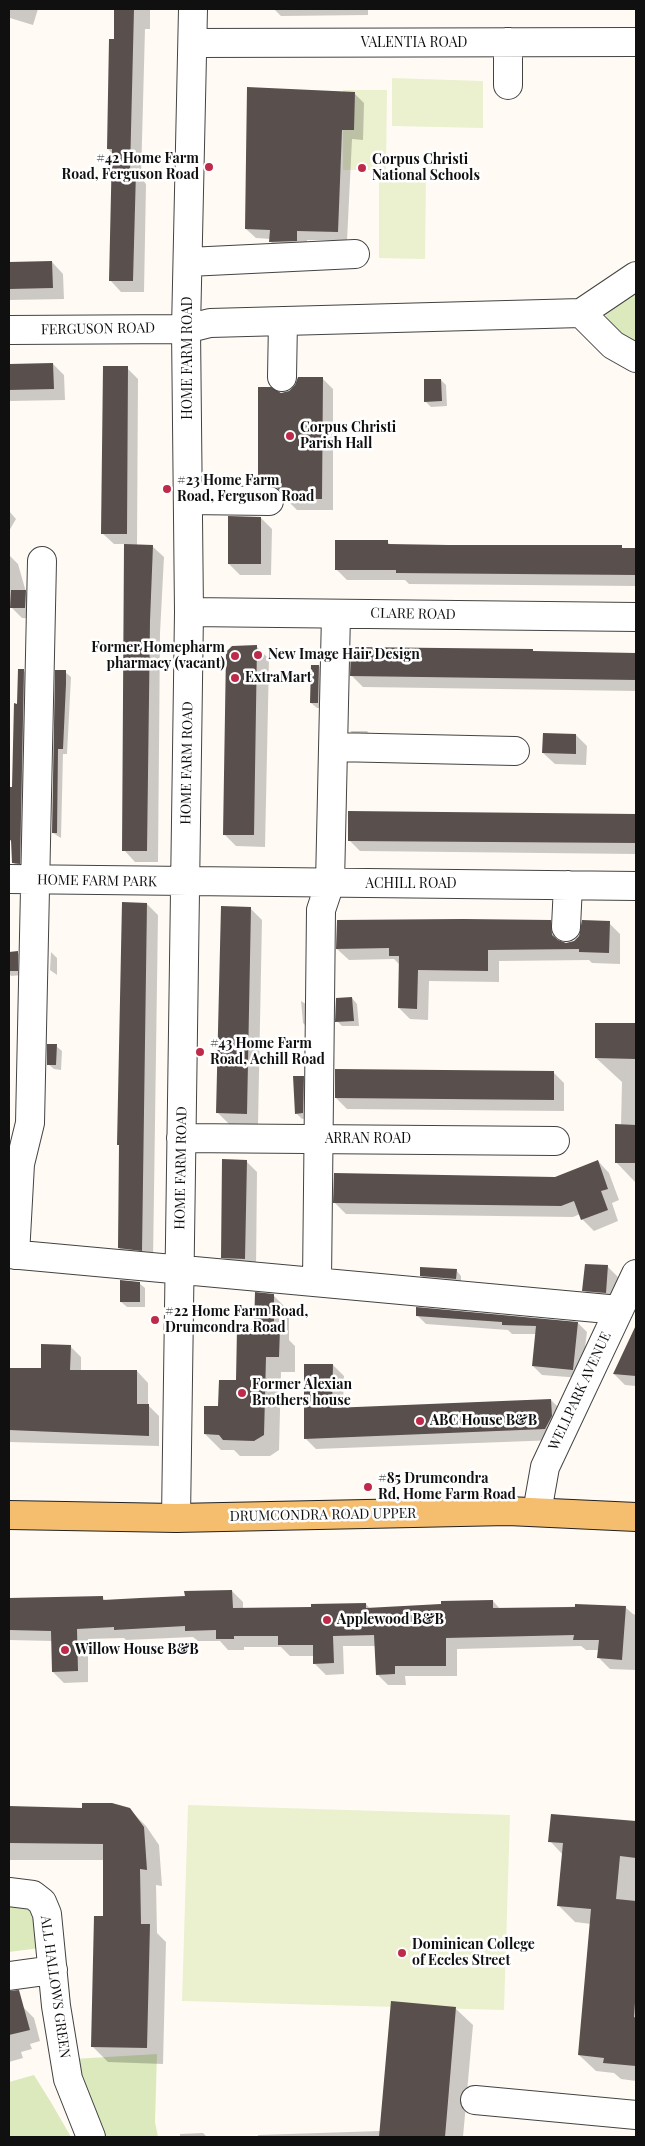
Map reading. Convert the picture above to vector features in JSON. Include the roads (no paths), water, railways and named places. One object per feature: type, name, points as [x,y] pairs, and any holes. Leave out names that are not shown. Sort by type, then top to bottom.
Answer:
[{"type":"main road","name":"DRUMCONDRA ROAD UPPER","points":[[9,1515],[176,1518],[537,1512],[636,1517]]},
{"type":"street","name":"HOME FARM ROAD","points":[[176,1518],[189,612],[186,329],[193,9]]},
{"type":"street","points":[[508,42],[508,85]]},
{"type":"street","name":"VALENTIA ROAD","points":[[193,43],[636,42]]},
{"type":"street","points":[[188,262],[355,254]]},
{"type":"street","points":[[636,276],[581,313],[613,345],[636,358]]},
{"type":"street","name":"FERGUSON ROAD","points":[[9,330],[186,329],[210,323],[581,313]]},
{"type":"street","points":[[282,377],[283,321]]},
{"type":"street","points":[[188,500],[268,502]]},
{"type":"street","points":[[42,561],[21,879],[30,1123],[20,1164],[12,1255],[179,1271],[317,1281],[619,1310]]},
{"type":"street","name":"CLARE ROAD","points":[[189,612],[636,617]]},
{"type":"street","points":[[317,1281],[321,910],[330,883],[336,614]]},
{"type":"street","points":[[334,747],[515,751]]},
{"type":"street","name":"HOME FARM PARK","points":[[21,879],[185,882]]},
{"type":"street","name":"ACHILL ROAD","points":[[185,882],[636,886]]},
{"type":"street","points":[[566,927],[568,885]]},
{"type":"street","name":"ARRAN ROAD","points":[[181,1138],[555,1140]]},
{"type":"street","name":"WELLPARK AVENUE","points":[[537,1512],[545,1467],[636,1274]]},
{"type":"street","name":"ALL HALLOWS GREEN","points":[[9,1892],[33,1895],[42,1902],[50,1929],[52,1970],[68,2079],[91,2137]]},
{"type":"street","points":[[9,1976],[52,1970]]},
{"type":"street","points":[[475,2100],[636,2115]]},
{"type":"place","name":"#42 Home Farm Road, Ferguson Road","points":[[209,167]]},
{"type":"place","name":"Corpus Christi National Schools","points":[[362,168]]},
{"type":"place","name":"Corpus Christi Parish Hall","points":[[290,436]]},
{"type":"place","name":"#23 Home Farm Road, Ferguson Road","points":[[167,489]]},
{"type":"place","name":"New Image Hair Design","points":[[258,655]]},
{"type":"place","name":"Former Homepharm pharmacy (vacant)","points":[[235,656]]},
{"type":"place","name":"ExtraMart","points":[[235,678]]},
{"type":"place","name":"#43 Home Farm Road, Achill Road","points":[[200,1052]]},
{"type":"place","name":"#22 Home Farm Road, Drumcondra Road","points":[[155,1320]]},
{"type":"place","name":"Former Alexian Brothers house","points":[[242,1393]]},
{"type":"place","name":"ABC House B&B","points":[[420,1421]]},
{"type":"place","name":"#85 Drumcondra Rd, Home Farm Road","points":[[368,1487]]},
{"type":"place","name":"Applewood B&B","points":[[327,1620]]},
{"type":"place","name":"Willow House B&B","points":[[65,1650]]},
{"type":"place","name":"Dominican College of Eccles Street","points":[[402,1953]]}]
